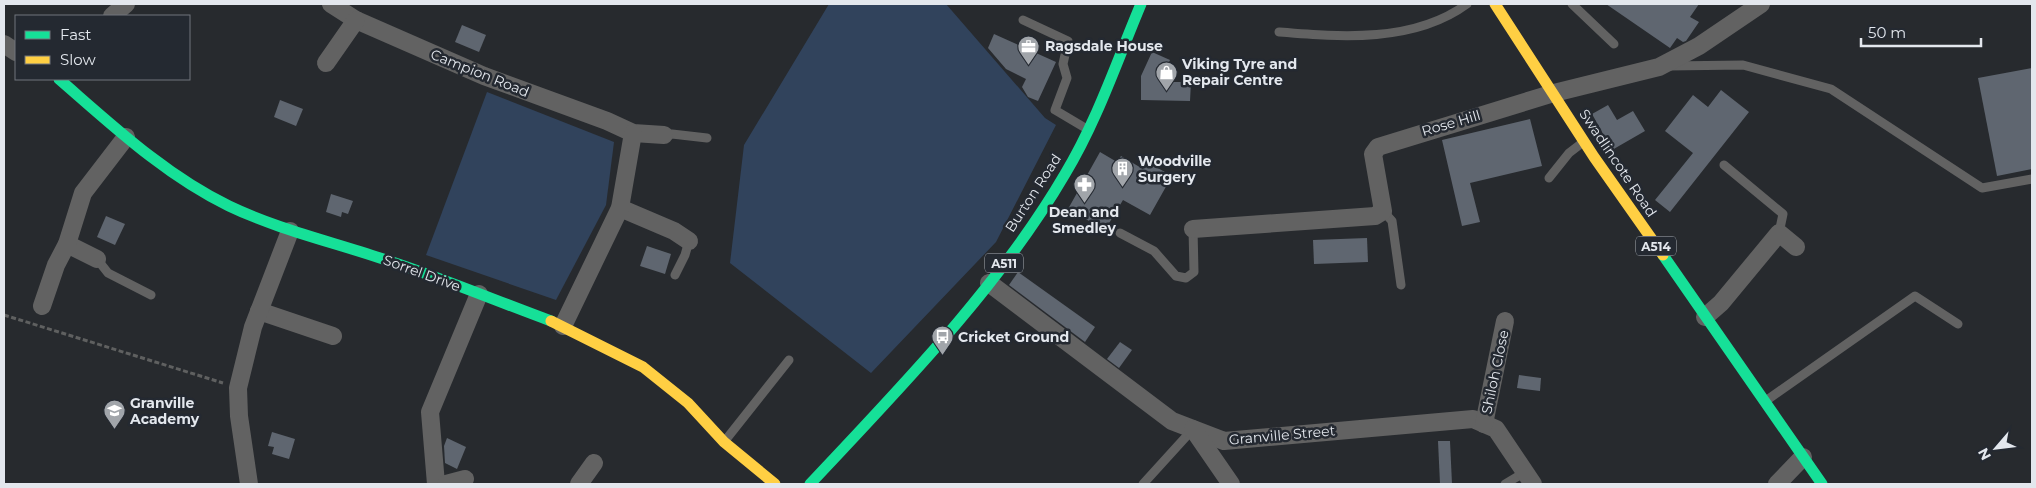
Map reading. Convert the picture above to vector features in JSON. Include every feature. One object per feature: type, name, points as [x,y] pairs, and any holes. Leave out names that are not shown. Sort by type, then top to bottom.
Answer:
[{"type":"main road","name":"Burton Road","points":[[810,484],[886,405],[989,283],[1066,174],[1089,130],[1141,4]]},
{"type":"main road","name":"Swadlincote Road","points":[[1495,4],[1584,141],[1822,484]]},
{"type":"main road","name":"Sorrel Drive","points":[[60,80],[126,137],[178,177],[229,206],[290,231],[381,258],[563,326],[643,367],[688,403],[724,442],[775,484]]},
{"type":"street","points":[[113,15],[126,4]]},
{"type":"street","name":"Campion Road","points":[[331,4],[484,76],[607,121],[633,133],[664,135]]},
{"type":"street","name":"Rose Hill","points":[[1383,211],[1372,154],[1378,147],[1554,93],[1659,66],[1698,46],[1762,4]]},
{"type":"street","points":[[326,63],[351,12]]},
{"type":"street","points":[[4,44],[15,51]]},
{"type":"street","points":[[563,326],[620,208],[633,133]]},
{"type":"street","points":[[42,306],[56,265],[67,244],[83,193],[126,137]]},
{"type":"street","points":[[620,208],[674,231],[689,241]]},
{"type":"street","points":[[1193,229],[1359,218],[1375,216],[1383,211]]},
{"type":"street","points":[[249,484],[239,416],[238,388],[259,311],[290,231]]},
{"type":"street","points":[[1705,317],[1721,304],[1779,233],[1796,247]]},
{"type":"street","points":[[67,244],[97,258]]},
{"type":"street","name":"Granville Street","points":[[989,283],[1172,420],[1224,441],[1473,419],[1496,429],[1529,478]]},
{"type":"street","points":[[436,484],[430,412],[479,294]]},
{"type":"street","points":[[259,311],[333,336]]},
{"type":"street","name":"Shiloh Close","points":[[1484,424],[1505,321]]},
{"type":"street","points":[[1193,429],[1231,484]]},
{"type":"street","points":[[1777,484],[1803,457]]},
{"type":"street","points":[[579,484],[594,463]]},
{"type":"street","points":[[446,484],[465,479]]},
{"type":"lane","points":[[1279,32],[1348,37],[1402,31],[1452,15],[1467,4]]},
{"type":"lane","points":[[1572,4],[1614,44]]},
{"type":"lane","points":[[1023,20],[1068,41],[1063,64],[1067,78],[1055,110],[1089,130]]},
{"type":"lane","points":[[1659,66],[1743,65],[1831,89],[1982,188],[2032,179]]},
{"type":"lane","points":[[664,135],[672,134],[708,138]]},
{"type":"lane","points":[[1549,178],[1569,153],[1584,141]]},
{"type":"lane","points":[[1724,165],[1783,214],[1779,233]]},
{"type":"lane","points":[[1383,211],[1392,221],[1401,285]]},
{"type":"lane","points":[[1120,232],[1154,250],[1176,276],[1186,278],[1194,272],[1193,229]]},
{"type":"lane","points":[[675,275],[685,255],[689,241]]},
{"type":"lane","points":[[97,258],[108,273],[151,295]]},
{"type":"lane","points":[[1764,402],[1915,296],[1958,324]]},
{"type":"lane","points":[[724,442],[789,360]]},
{"type":"lane","points":[[1144,484],[1193,429]]},
{"type":"lane","points":[[1506,484],[1529,478]]},
{"type":"path","points":[[4,315],[238,388]]},
{"type":"shaded area","points":[[829,4],[946,4],[1045,118],[1056,125],[996,242],[871,373],[730,263],[744,145]]},
{"type":"shaded area","points":[[487,92],[614,142],[606,205],[556,300],[426,255]]},
{"type":"building","points":[[1606,4],[1699,4],[1690,17],[1699,22],[1686,41],[1683,42],[1677,38],[1670,48]]},
{"type":"building","points":[[462,25],[486,35],[479,52],[455,42]]},
{"type":"building","name":"Ragsdale House","points":[[994,34],[1056,62],[1038,101],[1028,97],[1022,87],[1026,79],[1006,69],[988,48]]},
{"type":"building","name":"Viking Tyre and Repair Centre","points":[[1152,52],[1170,60],[1160,82],[1191,82],[1190,101],[1141,100],[1141,76]]},
{"type":"building","points":[[2032,68],[2032,169],[1997,176],[1978,78]]},
{"type":"building","points":[[1721,90],[1749,112],[1670,212],[1655,200],[1693,153],[1665,131],[1693,95],[1708,107]]},
{"type":"building","points":[[280,100],[303,109],[296,126],[274,117]]},
{"type":"building","points":[[1608,105],[1617,120],[1633,111],[1645,131],[1612,150],[1592,114]]},
{"type":"building","points":[[1530,119],[1542,166],[1470,183],[1480,222],[1462,226],[1442,140]]},
{"type":"building","name":"Woodville Surgery","points":[[1100,152],[1117,162],[1121,156],[1143,169],[1147,162],[1172,176],[1150,215],[1123,200],[1105,230],[1068,209]]},
{"type":"building","points":[[331,194],[353,201],[348,214],[342,212],[341,217],[326,212]]},
{"type":"building","points":[[106,216],[125,224],[115,245],[97,237]]},
{"type":"building","points":[[1367,238],[1368,262],[1314,264],[1313,240]]},
{"type":"building","points":[[647,246],[671,254],[665,274],[640,266]]},
{"type":"building","points":[[1018,272],[1095,327],[1085,342],[1009,285]]},
{"type":"building","points":[[1120,342],[1132,350],[1119,368],[1107,359]]},
{"type":"building","points":[[1519,375],[1541,378],[1540,391],[1517,388]]},
{"type":"building","points":[[272,432],[295,439],[289,459],[272,454],[274,447],[268,446]]},
{"type":"building","points":[[447,438],[466,447],[457,469],[445,463],[444,446]]},
{"type":"building","points":[[1438,441],[1450,441],[1452,484],[1440,484]]},
{"type":"traffic: fast","points":[[810,484],[913,374],[979,296],[1039,216],[1087,133],[1141,4]]},
{"type":"traffic: fast","points":[[60,80],[119,131],[161,164],[205,194],[229,206],[284,228],[423,272],[551,321]]},
{"type":"traffic: fast","points":[[1663,255],[1822,484]]},
{"type":"traffic: slow","points":[[1495,4],[1594,157],[1663,255]]},
{"type":"traffic: slow","points":[[551,321],[643,367],[688,403],[724,442],[775,484]]},
{"type":"place","name":"Ragsdale House","points":[[1029,65]]},
{"type":"place","name":"Viking Tyre and Repair Centre","points":[[1166,91]]},
{"type":"place","name":"Woodville Surgery","points":[[1122,188]]},
{"type":"place","name":"Dean and Smedley","points":[[1084,203]]},
{"type":"place","name":"Cricket Ground","points":[[942,356]]},
{"type":"place","name":"Granville Academy","points":[[114,430]]}]
